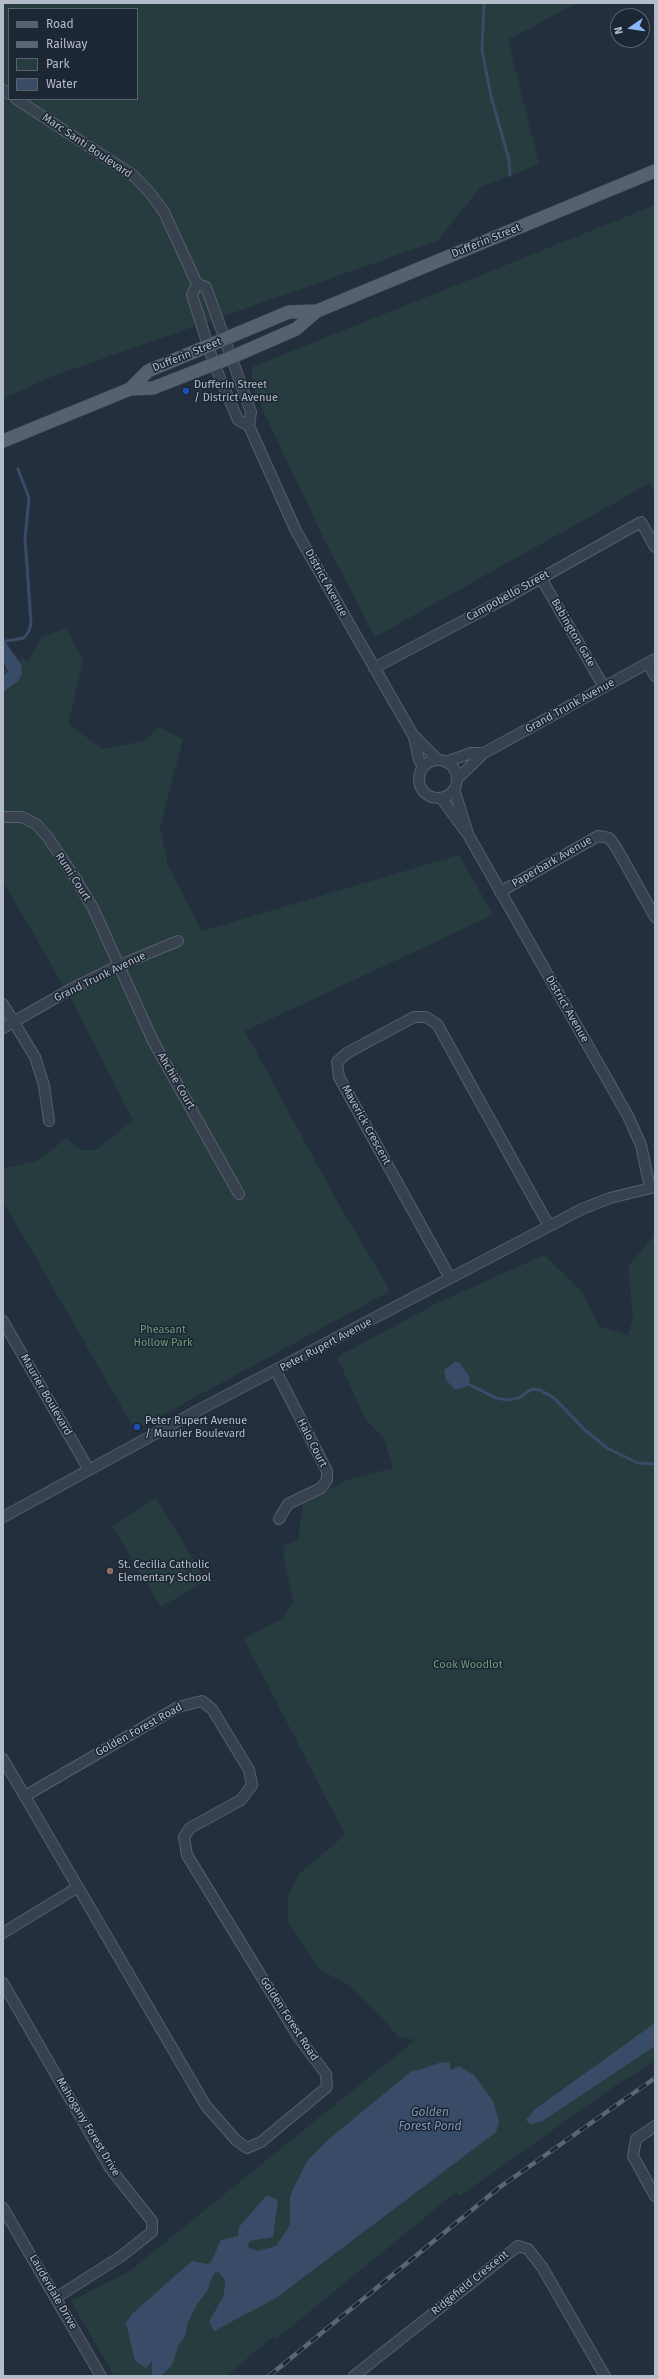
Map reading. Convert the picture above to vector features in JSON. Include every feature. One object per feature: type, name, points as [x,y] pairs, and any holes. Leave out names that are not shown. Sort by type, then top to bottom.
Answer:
[{"type":"main road","name":"Dufferin Street","points":[[3,442],[130,389],[153,388],[232,357],[296,329],[317,311],[655,171]]},
{"type":"main road","name":"Dufferin Street","points":[[130,389],[148,371],[226,340],[289,312],[317,311]]},
{"type":"street","name":"Marc Santi Boulevard","points":[[18,100],[114,162],[138,180],[164,212],[197,284],[206,287],[226,340]]},
{"type":"street","points":[[197,284],[192,295],[210,346]]},
{"type":"street","name":"District Avenue","points":[[226,340],[251,412],[250,426],[296,531],[413,735],[419,760],[423,767]]},
{"type":"street","name":"District Avenue","points":[[210,346],[214,364],[238,420],[250,426]]},
{"type":"street","name":"Campobello Street","points":[[374,668],[641,522],[655,547]]},
{"type":"street","name":"Babington Gate","points":[[541,578],[604,687]]},
{"type":"street","points":[[651,661],[655,676]]},
{"type":"street","name":"Grand Trunk Avenue","points":[[457,779],[484,753],[651,661]]},
{"type":"street","name":"District Avenue","points":[[413,735],[442,761]]},
{"type":"street","name":"Grand Trunk Avenue","points":[[442,761],[471,753],[484,753]]},
{"type":"street","points":[[442,761],[454,769],[457,779],[454,789],[441,798],[430,797],[422,790],[418,779],[423,767],[427,763],[442,761]]},
{"type":"street","name":"District Avenue","points":[[454,789],[469,836]]},
{"type":"street","name":"District Avenue","points":[[441,798],[449,812],[469,836],[628,1116],[641,1145],[652,1188]]},
{"type":"street","name":"Rumi Court","points":[[3,817],[22,818],[36,824],[47,836],[84,893],[120,965]]},
{"type":"street","name":"Paperbark Avenue","points":[[500,892],[598,836],[609,838],[616,847],[655,917]]},
{"type":"street","name":"Grand Trunk Avenue","points":[[3,1028],[70,989],[120,965],[178,942]]},
{"type":"street","name":"Ahchie Court","points":[[120,965],[153,1041],[239,1194]]},
{"type":"street","points":[[3,1004],[35,1057],[44,1085],[49,1121]]},
{"type":"street","name":"Maverick Crescent","points":[[450,1278],[339,1077],[337,1062],[348,1053],[414,1017],[426,1016],[437,1024],[549,1226]]},
{"type":"street","name":"Peter Rupert Avenue","points":[[3,1517],[549,1226],[610,1198],[652,1188]]},
{"type":"street","name":"Maurier Boulevard","points":[[3,1321],[89,1470]]},
{"type":"street","name":"Halo Court","points":[[276,1371],[327,1471],[327,1480],[321,1488],[288,1504],[279,1519]]},
{"type":"street","name":"Golden Forest Road","points":[[3,1759],[206,2106],[236,2140],[247,2148],[261,2142],[327,2087],[326,2074],[299,2038],[187,1855],[184,1837],[190,1828],[241,1800],[252,1785],[249,1770],[212,1709],[202,1701],[178,1707],[25,1796]]},
{"type":"street","points":[[3,1933],[78,1887]]},
{"type":"street","name":"Mahogany Forest Drive","points":[[3,1983],[110,2168],[152,2221],[152,2232],[120,2257],[57,2297]]},
{"type":"street","points":[[655,2126],[636,2139],[632,2156],[655,2196]]},
{"type":"street","name":"Lauderdale Drive","points":[[3,2208],[57,2297],[101,2376]]},
{"type":"street","name":"Ridgefield Crescent","points":[[354,2376],[518,2246],[528,2249],[542,2267],[605,2376]]},
{"type":"green space","points":[[3,3],[577,3],[508,40],[539,164],[481,187],[437,241],[48,378],[3,399]]},
{"type":"green space","points":[[655,205],[655,492],[650,483],[375,637],[325,541],[251,385],[252,367]]},
{"type":"green space","name":"Pheasant Hollow Park","points":[[67,628],[83,661],[68,724],[103,749],[144,741],[159,727],[183,739],[160,828],[168,866],[202,931],[459,855],[493,915],[245,1031],[332,1192],[390,1291],[135,1430],[3,1201],[3,1169],[36,1161],[67,1138],[80,1150],[96,1150],[133,1120],[75,1006],[3,881],[3,669],[23,658],[27,663],[42,637]]},
{"type":"green space","name":"Cook Woodlot","points":[[655,1235],[655,2061],[612,2088],[460,2196],[456,2192],[276,2339],[274,2336],[226,2376],[114,2376],[71,2301],[127,2273],[415,2040],[398,2037],[383,2019],[349,1985],[320,1970],[288,1922],[288,1895],[300,1873],[345,1835],[244,1639],[283,1618],[293,1601],[283,1555],[285,1545],[298,1540],[303,1504],[344,1481],[393,1468],[384,1439],[366,1420],[337,1357],[435,1304],[544,1255],[583,1293],[599,1326],[628,1335],[633,1319],[628,1266]]},
{"type":"green space","points":[[156,1498],[206,1581],[161,1607],[112,1526]]},
{"type":"water","points":[[3,639],[21,664],[22,674],[18,681],[3,692],[3,677],[8,671],[3,662]]},
{"type":"water","points":[[455,1362],[459,1362],[469,1376],[470,1385],[456,1390],[446,1380],[444,1370]]},
{"type":"water","points":[[655,2023],[655,2046],[541,2122],[531,2124],[526,2120],[535,2109]]},
{"type":"water","name":"Golden Forest Pond","points":[[449,2062],[451,2070],[459,2066],[474,2075],[493,2101],[499,2122],[496,2132],[276,2298],[214,2331],[209,2322],[224,2295],[225,2280],[219,2272],[214,2273],[207,2291],[198,2303],[188,2322],[185,2336],[178,2346],[172,2365],[161,2376],[152,2376],[152,2361],[146,2368],[135,2361],[126,2323],[133,2313],[192,2261],[207,2264],[211,2262],[221,2240],[238,2236],[239,2227],[267,2195],[278,2200],[273,2237],[250,2241],[247,2247],[258,2251],[276,2246],[290,2225],[290,2196],[307,2161],[329,2139],[413,2070],[416,2071],[439,2063]]},
{"type":"waterway","points":[[484,3],[482,50],[491,96],[509,160],[510,175]]},
{"type":"waterway","points":[[6,641],[24,638],[29,631],[31,623],[25,538],[29,498],[18,469]]},
{"type":"waterway","points":[[470,1385],[496,1398],[508,1400],[519,1398],[532,1389],[540,1390],[554,1398],[585,1430],[607,1448],[638,1463],[655,1464]]},
{"type":"railway","points":[[269,2376],[500,2187],[655,2078]]},
{"type":"place","name":"Dufferin Street / District Avenue","points":[[186,391]]},
{"type":"place","name":"Peter Rupert Avenue / Maurier Boulevard","points":[[137,1427]]},
{"type":"place","name":"St. Cecilia Catholic Elementary School","points":[[110,1571]]}]
